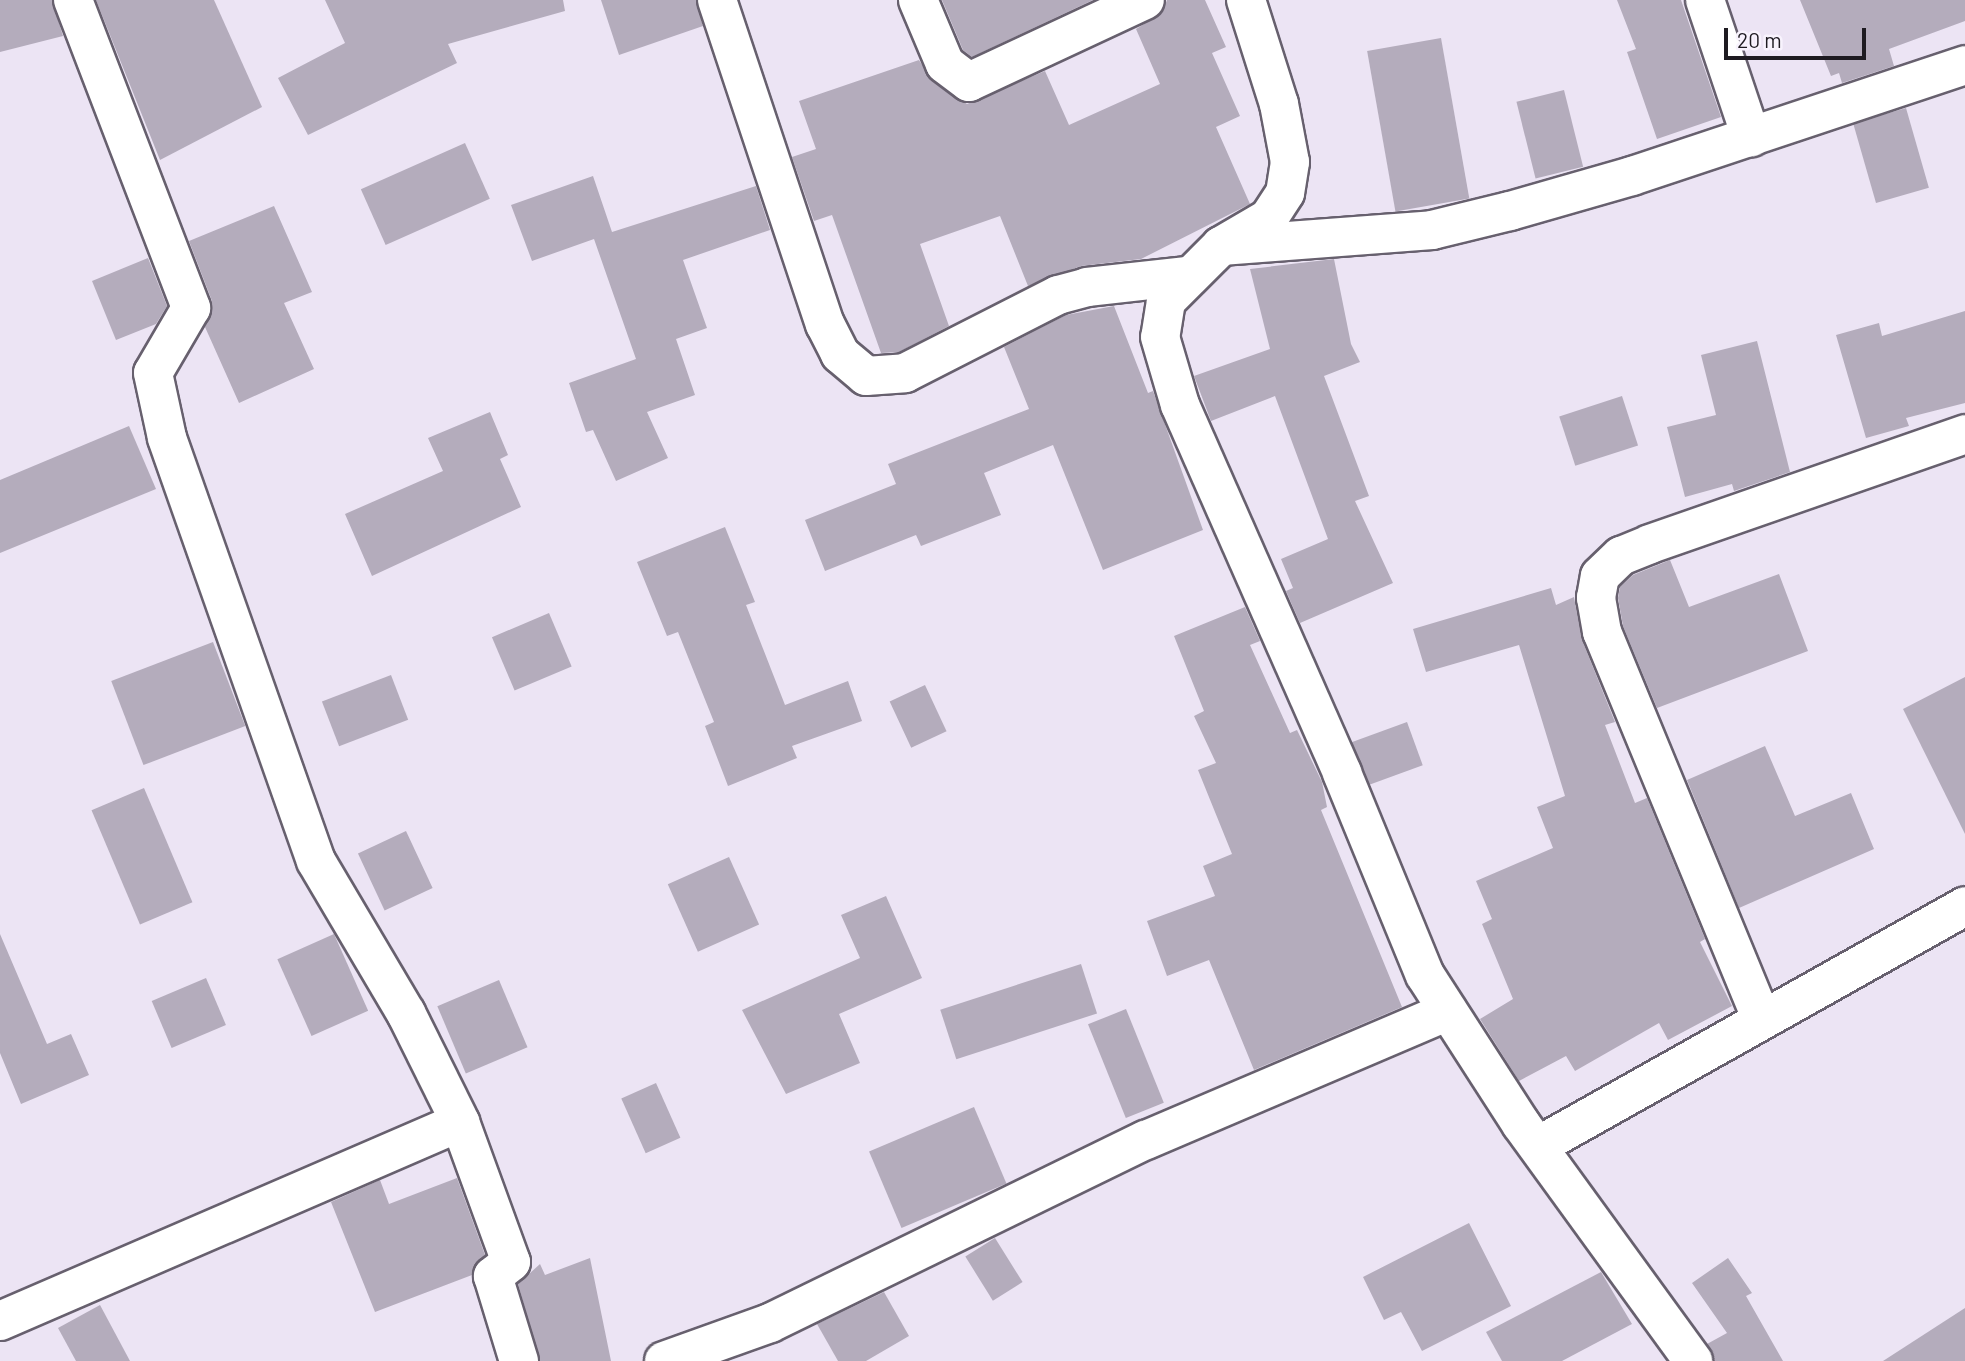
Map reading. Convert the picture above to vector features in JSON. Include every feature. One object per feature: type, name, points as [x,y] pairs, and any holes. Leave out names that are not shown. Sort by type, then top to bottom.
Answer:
[{"type":"street","points":[[73,0],[191,308],[153,373],[167,438],[239,650],[316,861],[406,1013],[460,1122],[511,1262],[493,1276],[519,1361]]},
{"type":"street","points":[[718,0],[825,324],[840,354],[866,376],[905,373],[1058,295],[1087,287],[1187,276]]},
{"type":"street","points":[[918,0],[946,64],[969,82],[1145,0]]},
{"type":"street","points":[[1246,0],[1279,104],[1290,162],[1285,193],[1269,218],[1221,246],[1187,276],[1166,301],[1160,337],[1180,405],[1342,773],[1425,975],[1538,1146],[1693,1361]]},
{"type":"street","points":[[1705,0],[1751,137]]},
{"type":"street","points":[[1221,246],[1432,230],[1632,176],[1965,65]]},
{"type":"street","points":[[1762,1020],[1602,632],[1596,598],[1601,576],[1621,556],[1650,544],[1965,434]]},
{"type":"street","points":[[1538,1146],[1965,906]]},
{"type":"street","points":[[664,1361],[770,1323],[1146,1140],[1448,1011]]},
{"type":"street","points":[[0,1321],[460,1122]]},
{"type":"building","points":[[0,0],[52,0],[63,36],[0,52]]},
{"type":"building","points":[[96,0],[214,0],[262,107],[160,160]]},
{"type":"building","points":[[325,0],[563,0],[565,11],[448,44],[457,63],[308,135],[278,78],[345,43]]},
{"type":"building","points":[[601,0],[696,0],[703,26],[619,55]]},
{"type":"building","points":[[942,0],[1093,0],[972,57],[963,50]]},
{"type":"building","points":[[1167,0],[1205,0],[1226,47],[1212,53],[1240,116],[1216,127],[1250,204],[1141,259],[1081,266],[1028,286],[1000,216],[920,244],[949,326],[899,352],[881,353],[832,215],[814,221],[792,157],[816,149],[799,101],[919,60],[932,81],[967,104],[1045,71],[1069,125],[1160,84],[1136,29],[1162,13]]},
{"type":"building","points":[[1617,0],[1681,0],[1721,117],[1657,139],[1627,52],[1636,49]]},
{"type":"building","points":[[1800,0],[1965,0],[1965,21],[1889,49],[1894,66],[1842,83],[1839,73],[1831,76]]},
{"type":"building","points":[[1441,38],[1469,199],[1395,212],[1367,51]]},
{"type":"building","points":[[1564,90],[1583,167],[1536,179],[1516,102]]},
{"type":"building","points":[[1906,108],[1929,188],[1876,203],[1853,123]]},
{"type":"building","points":[[465,143],[490,199],[386,245],[361,189]]},
{"type":"building","points":[[593,176],[612,232],[756,186],[770,230],[683,260],[707,328],[676,339],[695,395],[647,412],[668,458],[616,481],[593,430],[586,432],[569,383],[636,359],[594,239],[532,261],[511,205]]},
{"type":"building","points":[[274,206],[312,292],[284,303],[314,369],[239,403],[205,327],[212,301],[189,241]]},
{"type":"building","points":[[148,258],[167,306],[156,324],[116,340],[92,281]]},
{"type":"building","points":[[1334,259],[1351,344],[1360,362],[1324,376],[1369,496],[1355,501],[1393,583],[1300,623],[1286,591],[1293,588],[1281,559],[1328,539],[1275,396],[1211,421],[1194,376],[1270,349],[1250,269]]},
{"type":"building","points":[[1114,306],[1148,393],[1153,391],[1203,530],[1103,570],[1053,445],[984,473],[1001,515],[921,546],[916,535],[825,571],[805,520],[896,484],[888,464],[1029,409],[1004,347],[1066,315]]},
{"type":"building","points":[[1965,311],[1965,403],[1906,418],[1909,426],[1866,438],[1836,335],[1879,323],[1882,336]]},
{"type":"building","points":[[1757,341],[1790,472],[1734,491],[1732,484],[1685,497],[1667,427],[1716,415],[1701,355]]},
{"type":"building","points":[[1622,396],[1638,445],[1575,466],[1559,416]]},
{"type":"building","points":[[490,412],[508,455],[500,459],[521,507],[372,576],[345,514],[443,471],[428,438]]},
{"type":"building","points":[[129,426],[156,489],[0,553],[0,480]]},
{"type":"building","points":[[725,527],[755,602],[746,605],[785,705],[848,681],[862,721],[792,746],[797,758],[728,786],[705,726],[714,722],[678,632],[667,636],[637,562]]},
{"type":"building","points":[[1670,560],[1689,607],[1779,574],[1808,651],[1657,708],[1623,626],[1618,598],[1620,587],[1633,575]]},
{"type":"building","points":[[1551,588],[1556,605],[1574,597],[1582,640],[1615,722],[1605,725],[1635,803],[1647,798],[1705,939],[1700,942],[1732,1006],[1668,1040],[1659,1023],[1575,1071],[1566,1056],[1519,1081],[1480,1019],[1513,999],[1482,924],[1492,919],[1476,881],[1553,848],[1537,807],[1565,796],[1519,645],[1426,672],[1413,629]]},
{"type":"building","points":[[1245,607],[1260,641],[1250,645],[1290,733],[1297,730],[1322,782],[1327,807],[1321,810],[1402,1007],[1254,1070],[1209,960],[1167,976],[1147,921],[1215,896],[1203,866],[1232,854],[1198,770],[1216,763],[1194,716],[1204,711],[1174,636]]},
{"type":"building","points":[[549,613],[572,666],[515,691],[492,637]]},
{"type":"building","points":[[213,642],[245,726],[143,765],[111,681]]},
{"type":"building","points":[[391,675],[408,720],[339,746],[322,702]]},
{"type":"building","points":[[1965,677],[1965,834],[1903,709]]},
{"type":"building","points":[[925,685],[947,731],[911,748],[890,701]]},
{"type":"building","points":[[1407,722],[1423,765],[1367,785],[1352,742]]},
{"type":"building","points":[[1765,746],[1795,816],[1851,793],[1874,849],[1739,908],[1687,780]]},
{"type":"building","points":[[144,788],[192,902],[140,924],[92,810]]},
{"type":"building","points":[[406,831],[433,888],[385,910],[358,853]]},
{"type":"building","points":[[729,857],[759,925],[698,952],[668,884]]},
{"type":"building","points":[[886,896],[922,978],[839,1014],[860,1063],[786,1094],[742,1010],[860,958],[841,915]]},
{"type":"building","points":[[0,934],[47,1044],[71,1034],[89,1075],[21,1104],[0,1053]]},
{"type":"building","points":[[334,934],[368,1011],[312,1036],[277,959]]},
{"type":"building","points":[[1081,964],[1097,1013],[956,1059],[940,1010]]},
{"type":"building","points":[[206,978],[226,1025],[172,1048],[152,1001]]},
{"type":"building","points":[[499,980],[528,1047],[466,1073],[437,1006]]},
{"type":"building","points":[[1126,1009],[1164,1103],[1126,1118],[1088,1024]]},
{"type":"building","points":[[656,1083],[680,1138],[646,1153],[621,1098]]},
{"type":"building","points":[[974,1107],[1006,1183],[901,1228],[869,1152]]},
{"type":"building","points":[[457,1178],[485,1255],[472,1275],[375,1312],[331,1202],[380,1180],[389,1204]]},
{"type":"building","points":[[1469,1223],[1511,1306],[1422,1351],[1401,1312],[1384,1320],[1363,1277]]},
{"type":"building","points":[[995,1238],[1023,1282],[993,1301],[965,1257]]},
{"type":"building","points":[[590,1258],[611,1361],[540,1361],[518,1284],[540,1264],[545,1275]]},
{"type":"building","points":[[1728,1258],[1752,1293],[1746,1296],[1783,1361],[1714,1361],[1707,1344],[1727,1333],[1692,1283]]},
{"type":"building","points":[[1601,1272],[1632,1324],[1562,1361],[1502,1361],[1486,1332]]},
{"type":"building","points":[[884,1292],[909,1336],[866,1361],[838,1361],[817,1324]]},
{"type":"building","points":[[100,1305],[130,1361],[76,1361],[58,1328]]},
{"type":"building","points":[[1965,1308],[1965,1361],[1883,1361]]}]
